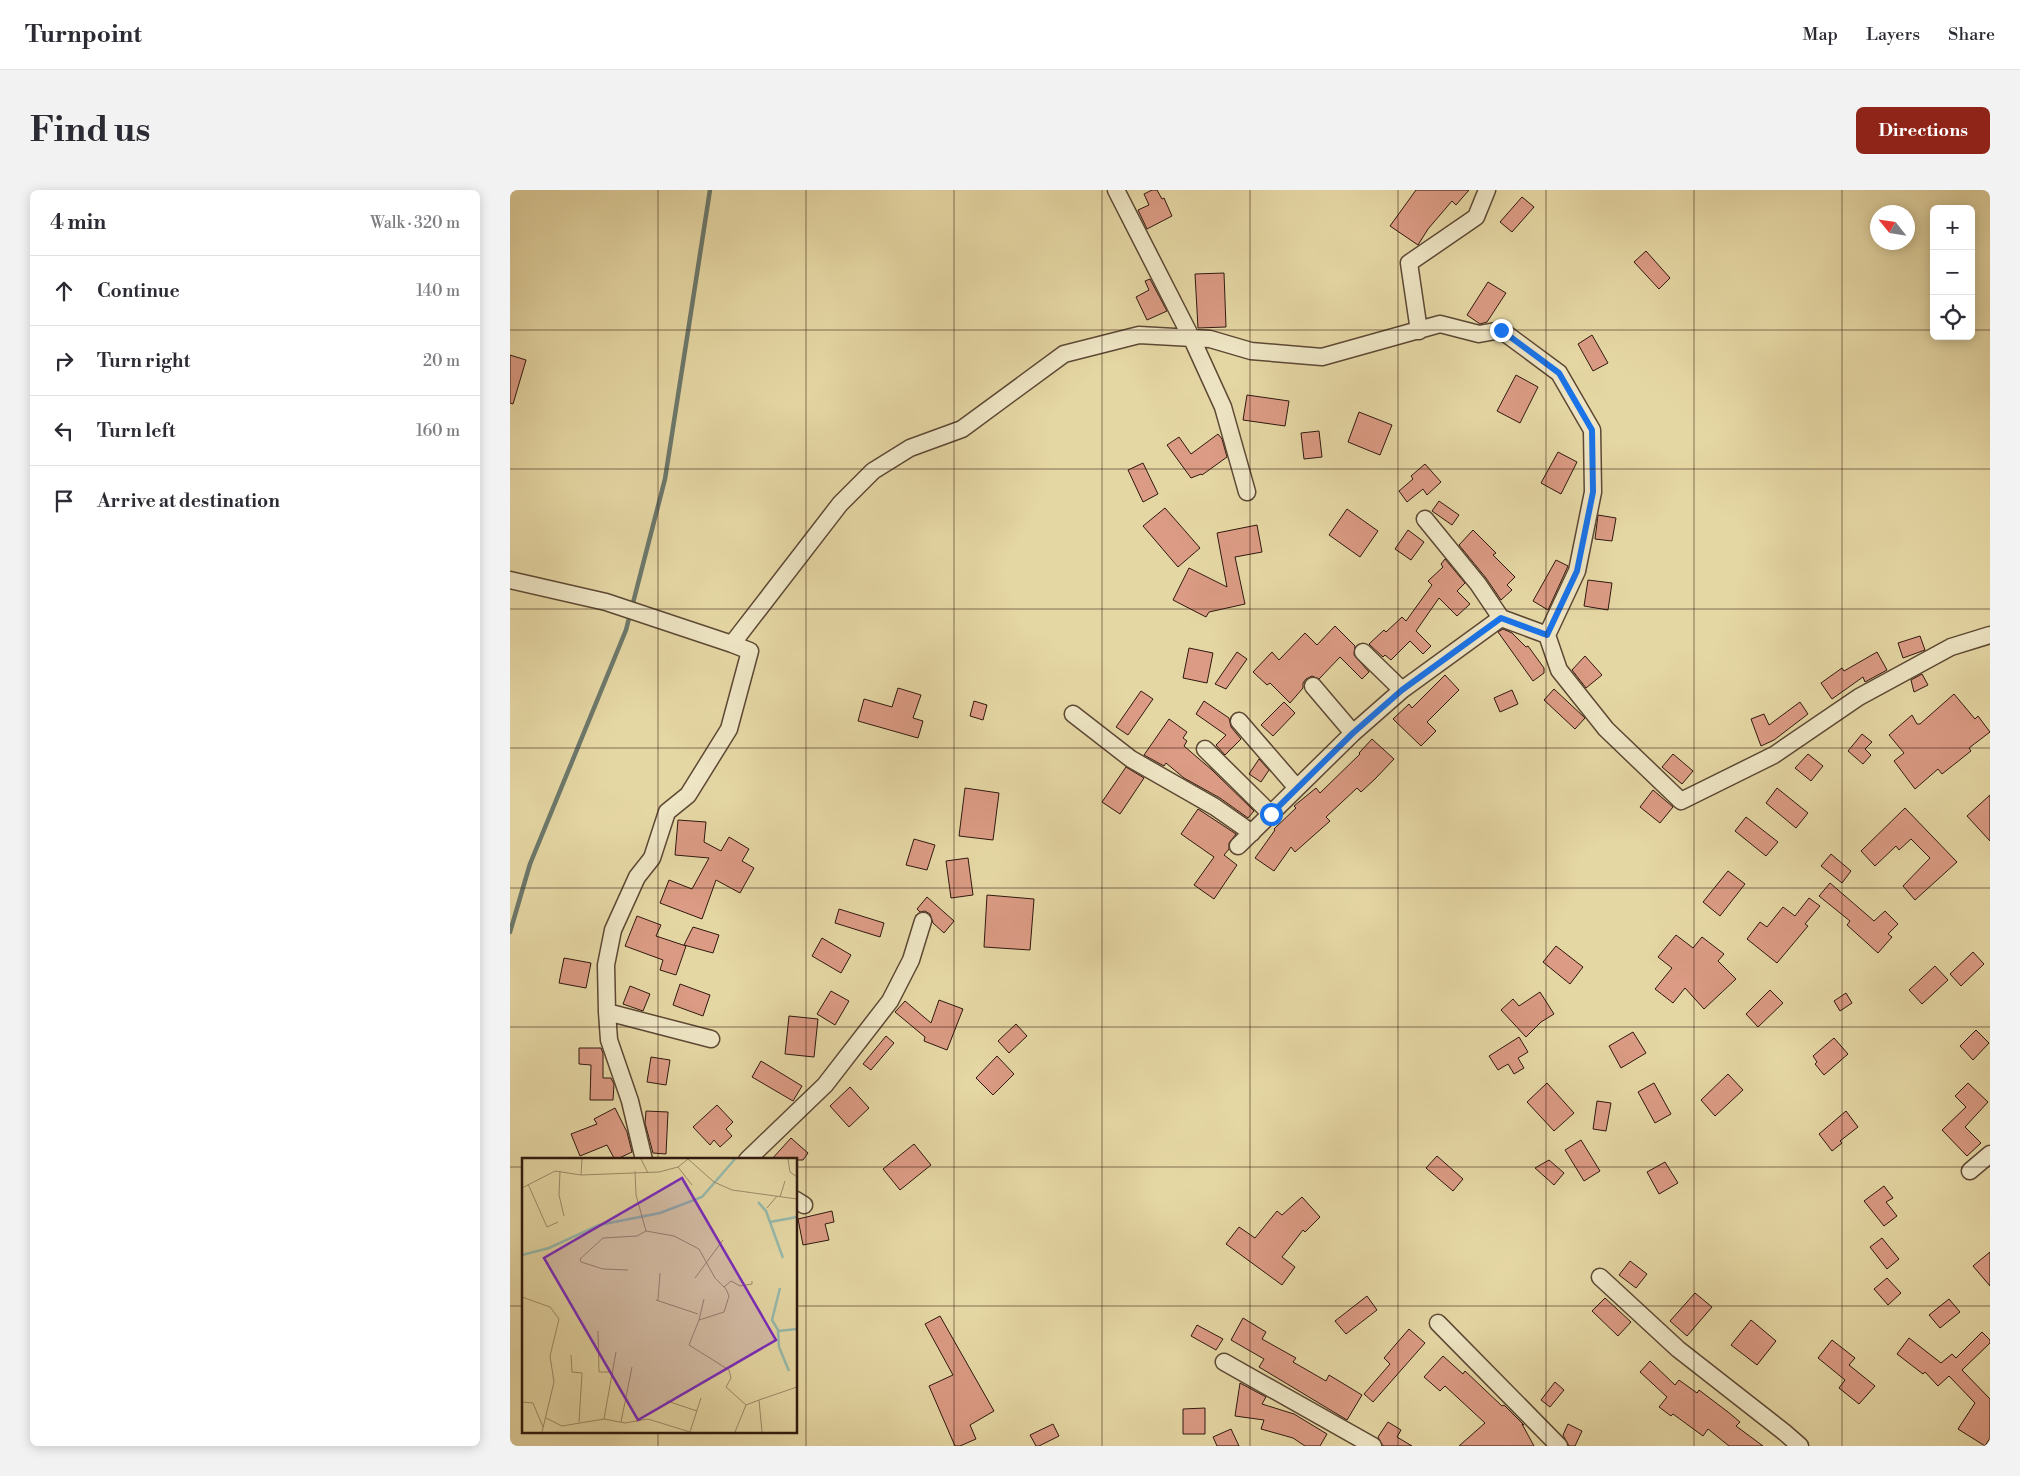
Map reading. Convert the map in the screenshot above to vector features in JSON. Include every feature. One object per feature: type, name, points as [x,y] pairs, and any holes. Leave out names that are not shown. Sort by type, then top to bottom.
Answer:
[{"type":"street","points":[[1116,190],[1192,339],[1223,407],[1248,492]]},
{"type":"street","points":[[1419,331],[1409,263],[1476,217],[1487,190]]},
{"type":"street","points":[[732,644],[840,504],[873,471],[910,448],[962,429],[1064,354],[1139,335],[1210,339],[1251,352],[1322,357],[1440,324],[1478,334],[1501,330],[1559,373],[1592,430],[1593,492],[1577,571],[1547,635],[1559,670],[1606,729],[1681,801],[1774,755],[1859,697],[1950,646],[1990,635]]},
{"type":"street","points":[[1424,519],[1478,584],[1501,618],[1547,635]]},
{"type":"street","points":[[510,580],[606,602],[750,651],[729,728],[688,795],[667,812],[652,858],[637,876],[613,930],[606,965],[606,1012],[609,1040],[630,1101],[644,1158]]},
{"type":"street","points":[[1238,846],[1353,733],[1402,690],[1501,618]]},
{"type":"street","points":[[1362,652],[1402,690]]},
{"type":"street","points":[[1313,686],[1353,733]]},
{"type":"street","points":[[1073,714],[1131,759],[1215,807],[1252,833]]},
{"type":"street","points":[[1239,721],[1297,788]]},
{"type":"street","points":[[1205,749],[1271,814]]},
{"type":"street","points":[[750,1158],[825,1085],[890,1001],[911,960],[923,921]]},
{"type":"street","points":[[606,1012],[711,1039]]},
{"type":"street","points":[[1970,1171],[1990,1154]]},
{"type":"street","points":[[1600,1277],[1678,1349],[1800,1446]]},
{"type":"street","points":[[1438,1323],[1556,1445]]},
{"type":"street","points":[[1224,1362],[1372,1446]]},
{"type":"building","points":[[1157,190],[1162,199],[1164,198],[1172,216],[1147,229],[1138,210],[1149,205],[1144,194]]},
{"type":"building","points":[[1416,190],[1469,190],[1456,205],[1452,201],[1428,229],[1418,245],[1390,226]]},
{"type":"building","points":[[1522,197],[1534,207],[1512,232],[1500,222]]},
{"type":"building","points":[[1646,251],[1670,278],[1659,289],[1634,262]]},
{"type":"building","points":[[1224,273],[1226,327],[1198,328],[1195,274]]},
{"type":"building","points":[[1150,279],[1167,311],[1147,320],[1136,297],[1149,290],[1145,281]]},
{"type":"building","points":[[1488,282],[1506,293],[1487,322],[1480,324],[1467,315]]},
{"type":"building","points":[[1592,335],[1608,363],[1593,371],[1578,344]]},
{"type":"building","points":[[510,355],[526,360],[513,404],[510,403]]},
{"type":"building","points":[[1516,375],[1538,387],[1520,423],[1497,411]]},
{"type":"building","points":[[1247,395],[1289,401],[1285,426],[1243,420]]},
{"type":"building","points":[[1359,412],[1392,425],[1380,455],[1348,442]]},
{"type":"building","points":[[1319,431],[1322,457],[1304,459],[1301,433]]},
{"type":"building","points":[[1218,434],[1222,439],[1227,457],[1202,475],[1191,478],[1167,445],[1179,437],[1191,454]]},
{"type":"building","points":[[1558,452],[1577,462],[1561,494],[1541,483]]},
{"type":"building","points":[[1143,463],[1158,494],[1143,502],[1128,470]]},
{"type":"building","points":[[1425,464],[1441,482],[1427,495],[1423,489],[1407,502],[1399,491],[1413,479],[1411,476]]},
{"type":"building","points":[[1439,501],[1459,515],[1452,525],[1432,511]]},
{"type":"building","points":[[1165,508],[1200,548],[1178,567],[1143,526]]},
{"type":"building","points":[[1347,509],[1378,531],[1360,557],[1329,535]]},
{"type":"building","points":[[1598,515],[1616,518],[1612,541],[1595,539]]},
{"type":"building","points":[[1257,525],[1262,552],[1235,557],[1245,604],[1209,612],[1206,617],[1173,600],[1189,568],[1227,587],[1217,533]]},
{"type":"building","points":[[1408,530],[1424,542],[1411,560],[1395,549]]},
{"type":"building","points":[[1473,530],[1496,553],[1493,555],[1515,577],[1507,585],[1512,590],[1501,600],[1459,545]]},
{"type":"building","points":[[1445,559],[1465,583],[1457,591],[1470,604],[1457,616],[1439,598],[1416,631],[1431,646],[1423,654],[1410,641],[1391,660],[1385,655],[1383,657],[1369,644],[1402,617],[1406,621],[1432,585],[1428,581],[1443,567],[1441,564]]},
{"type":"building","points":[[1556,560],[1568,566],[1548,610],[1533,601]]},
{"type":"building","points":[[1588,580],[1612,583],[1608,610],[1584,606]]},
{"type":"building","points":[[1335,626],[1355,646],[1354,655],[1369,672],[1362,679],[1340,657],[1319,679],[1312,676],[1306,679],[1303,683],[1303,688],[1290,703],[1270,683],[1267,685],[1253,672],[1272,652],[1279,660],[1305,633],[1317,645]]},
{"type":"building","points":[[1503,629],[1512,633],[1526,647],[1528,646],[1544,668],[1544,673],[1533,681],[1498,632]]},
{"type":"building","points":[[1920,636],[1925,650],[1903,658],[1898,643]]},
{"type":"building","points":[[1189,648],[1213,653],[1207,683],[1183,678]]},
{"type":"building","points":[[1237,652],[1247,659],[1226,689],[1215,684]]},
{"type":"building","points":[[1877,652],[1887,670],[1865,682],[1863,677],[1832,699],[1821,683],[1842,668],[1844,671]]},
{"type":"building","points":[[1585,656],[1602,675],[1586,688],[1572,670]]},
{"type":"building","points":[[1922,674],[1928,685],[1914,692],[1911,680]]},
{"type":"building","points":[[1445,675],[1459,690],[1427,722],[1436,731],[1421,746],[1393,719],[1409,704],[1412,708]]},
{"type":"building","points":[[898,688],[921,695],[913,718],[923,721],[918,738],[858,721],[864,699],[892,707]]},
{"type":"building","points":[[1554,689],[1585,718],[1575,729],[1544,700]]},
{"type":"building","points":[[1512,690],[1518,704],[1500,712],[1494,698]]},
{"type":"building","points":[[1141,691],[1153,699],[1128,735],[1116,727]]},
{"type":"building","points":[[1954,694],[1975,719],[1978,716],[1990,732],[1969,748],[1971,751],[1942,774],[1938,769],[1915,789],[1894,761],[1904,753],[1889,735],[1912,715],[1917,724],[1920,724]]},
{"type":"building","points":[[974,701],[987,705],[983,720],[970,716]]},
{"type":"building","points":[[1204,701],[1229,718],[1231,727],[1241,739],[1225,755],[1216,745],[1226,735],[1196,714]]},
{"type":"building","points":[[1284,702],[1295,713],[1273,736],[1261,725]]},
{"type":"building","points":[[1800,702],[1808,714],[1774,740],[1761,746],[1751,719],[1764,714],[1769,725]]},
{"type":"building","points":[[1169,719],[1187,732],[1183,738],[1187,741],[1184,746],[1254,811],[1248,818],[1220,798],[1184,778],[1166,763],[1164,766],[1144,755]]},
{"type":"building","points":[[1862,734],[1872,742],[1865,749],[1871,755],[1863,764],[1848,751]]},
{"type":"building","points":[[1372,739],[1394,759],[1375,779],[1361,792],[1357,788],[1326,817],[1330,821],[1295,852],[1291,847],[1274,871],[1255,858],[1274,829],[1296,808],[1294,806],[1316,788],[1320,793],[1360,754]]},
{"type":"building","points":[[1673,754],[1693,771],[1682,784],[1662,767]]},
{"type":"building","points":[[1808,754],[1823,766],[1811,781],[1795,768]]},
{"type":"building","points":[[1259,759],[1269,770],[1261,782],[1249,774]]},
{"type":"building","points":[[1126,767],[1144,778],[1120,814],[1102,802]]},
{"type":"building","points":[[965,788],[999,793],[993,840],[959,836]]},
{"type":"building","points":[[1777,788],[1808,813],[1796,828],[1766,803]]},
{"type":"building","points":[[1653,790],[1673,807],[1660,823],[1640,807]]},
{"type":"building","points":[[1990,795],[1990,841],[1967,816]]},
{"type":"building","points":[[1905,808],[1957,862],[1915,900],[1903,886],[1930,858],[1911,839],[1899,850],[1896,846],[1875,866],[1861,851]]},
{"type":"building","points":[[1198,809],[1236,834],[1229,843],[1229,849],[1224,855],[1237,865],[1214,899],[1194,885],[1214,857],[1181,834]]},
{"type":"building","points":[[1746,817],[1778,842],[1766,856],[1735,831]]},
{"type":"building","points":[[678,820],[706,822],[704,842],[721,851],[729,837],[749,849],[742,861],[754,868],[740,893],[716,880],[702,919],[660,903],[669,880],[692,889],[709,858],[675,855]]},
{"type":"building","points":[[914,839],[935,845],[927,870],[906,865]]},
{"type":"building","points":[[1831,854],[1851,871],[1842,883],[1821,866]]},
{"type":"building","points":[[968,858],[973,895],[951,898],[946,861]]},
{"type":"building","points":[[1728,871],[1745,884],[1720,916],[1703,902]]},
{"type":"building","points":[[1830,883],[1874,921],[1885,911],[1898,924],[1888,934],[1892,937],[1878,953],[1847,925],[1850,921],[1819,896]]},
{"type":"building","points":[[987,895],[1034,899],[1030,950],[984,947]]},
{"type":"building","points":[[927,897],[954,921],[944,933],[933,923],[930,914],[925,911],[920,912],[917,909]]},
{"type":"building","points":[[1809,898],[1820,906],[1805,924],[1808,926],[1777,963],[1747,939],[1760,922],[1767,927],[1783,907],[1795,916]]},
{"type":"building","points":[[839,909],[884,923],[880,937],[835,923]]},
{"type":"building","points":[[637,916],[661,925],[656,936],[686,946],[676,975],[660,970],[663,960],[625,946]]},
{"type":"building","points":[[693,927],[719,935],[713,953],[684,945]]},
{"type":"building","points":[[1676,935],[1693,948],[1702,937],[1724,954],[1718,961],[1736,979],[1704,1009],[1685,988],[1673,1003],[1655,989],[1672,968],[1658,957]]},
{"type":"building","points":[[822,938],[851,955],[841,973],[812,956]]},
{"type":"building","points":[[1556,946],[1583,967],[1570,984],[1543,962]]},
{"type":"building","points":[[1973,952],[1984,964],[1961,986],[1950,974]]},
{"type":"building","points":[[564,958],[591,963],[586,988],[559,983]]},
{"type":"building","points":[[1935,966],[1948,980],[1922,1004],[1909,990]]},
{"type":"building","points":[[680,984],[710,995],[703,1016],[673,1005]]},
{"type":"building","points":[[630,986],[650,994],[643,1011],[623,1004]]},
{"type":"building","points":[[1770,990],[1783,1003],[1758,1027],[1746,1014]]},
{"type":"building","points":[[831,991],[849,1001],[835,1025],[817,1014]]},
{"type":"building","points":[[1540,992],[1554,1014],[1541,1022],[1526,1037],[1501,1010],[1513,999],[1519,1006]]},
{"type":"building","points":[[1846,993],[1852,1003],[1840,1011],[1834,1001]]},
{"type":"building","points":[[939,1000],[963,1009],[947,1050],[924,1041],[925,1037],[895,1012],[905,1001],[931,1023]]},
{"type":"building","points":[[789,1016],[818,1019],[814,1057],[785,1054]]},
{"type":"building","points":[[1016,1024],[1027,1036],[1009,1053],[998,1041]]},
{"type":"building","points":[[1976,1030],[1989,1043],[1973,1060],[1960,1046]]},
{"type":"building","points":[[1633,1032],[1646,1053],[1621,1068],[1609,1046]]},
{"type":"building","points":[[886,1036],[894,1043],[871,1070],[863,1064]]},
{"type":"building","points":[[1519,1037],[1528,1052],[1518,1058],[1524,1068],[1514,1074],[1508,1064],[1498,1070],[1489,1056]]},
{"type":"building","points":[[1834,1038],[1848,1054],[1824,1075],[1815,1064],[1817,1062],[1813,1056]]},
{"type":"building","points":[[579,1048],[601,1048],[603,1053],[603,1078],[611,1078],[614,1084],[613,1100],[590,1100],[591,1065],[579,1064]]},
{"type":"building","points":[[997,1056],[1014,1074],[993,1095],[976,1078]]},
{"type":"building","points":[[651,1057],[670,1060],[666,1085],[647,1082]]},
{"type":"building","points":[[761,1061],[802,1086],[793,1101],[752,1077]]},
{"type":"building","points":[[1728,1074],[1743,1090],[1715,1116],[1701,1100]]},
{"type":"building","points":[[1547,1083],[1574,1113],[1554,1131],[1527,1102]]},
{"type":"building","points":[[1654,1083],[1671,1114],[1655,1123],[1638,1092]]},
{"type":"building","points":[[1968,1083],[1988,1102],[1965,1127],[1981,1143],[1967,1156],[1942,1130],[1966,1107],[1955,1096]]},
{"type":"building","points":[[850,1087],[869,1108],[849,1127],[830,1106]]},
{"type":"building","points":[[1597,1101],[1611,1103],[1606,1131],[1593,1129]]},
{"type":"building","points":[[717,1105],[733,1122],[726,1129],[732,1136],[720,1147],[714,1140],[710,1145],[693,1127]]},
{"type":"building","points":[[615,1108],[627,1132],[632,1152],[619,1158],[614,1158],[607,1145],[580,1156],[571,1134],[597,1124],[594,1119]]},
{"type":"building","points":[[646,1111],[668,1112],[666,1154],[653,1153],[645,1123]]},
{"type":"building","points":[[1846,1111],[1858,1127],[1840,1141],[1842,1143],[1832,1151],[1819,1134]]},
{"type":"building","points":[[791,1138],[808,1153],[803,1160],[798,1160],[798,1158],[773,1158]]},
{"type":"building","points":[[1581,1140],[1600,1171],[1584,1181],[1565,1150]]},
{"type":"building","points":[[914,1144],[931,1165],[900,1190],[883,1169]]},
{"type":"building","points":[[1437,1156],[1463,1179],[1453,1191],[1426,1168]]},
{"type":"building","points":[[1549,1160],[1564,1173],[1554,1185],[1535,1168]]},
{"type":"building","points":[[1665,1162],[1678,1183],[1659,1194],[1647,1172]]},
{"type":"building","points":[[1884,1186],[1893,1198],[1886,1202],[1897,1216],[1884,1226],[1864,1201]]},
{"type":"building","points":[[1302,1197],[1320,1217],[1305,1232],[1303,1230],[1282,1257],[1295,1267],[1282,1285],[1226,1244],[1239,1227],[1255,1238],[1277,1211],[1282,1215]]},
{"type":"building","points":[[832,1211],[834,1222],[825,1224],[829,1240],[803,1245],[798,1219]]},
{"type":"building","points":[[1882,1238],[1899,1259],[1887,1269],[1870,1247]]},
{"type":"building","points":[[1990,1252],[1990,1286],[1973,1266]]},
{"type":"building","points":[[1630,1261],[1647,1274],[1636,1288],[1619,1275]]},
{"type":"building","points":[[1887,1278],[1901,1293],[1888,1305],[1874,1289]]},
{"type":"building","points":[[1695,1293],[1712,1307],[1687,1336],[1670,1321]]},
{"type":"building","points":[[1367,1296],[1377,1310],[1346,1334],[1335,1321]]},
{"type":"building","points":[[1605,1298],[1631,1322],[1618,1336],[1592,1311]]},
{"type":"building","points":[[1949,1299],[1960,1312],[1940,1328],[1929,1315]]},
{"type":"building","points":[[940,1316],[994,1411],[970,1425],[976,1439],[960,1446],[955,1446],[929,1386],[953,1375],[925,1324]]},
{"type":"building","points":[[1243,1318],[1266,1332],[1262,1339],[1296,1358],[1293,1362],[1326,1381],[1329,1375],[1362,1395],[1347,1420],[1259,1367],[1264,1359],[1231,1340]]},
{"type":"building","points":[[1751,1320],[1776,1341],[1757,1365],[1731,1345]]},
{"type":"building","points":[[1197,1325],[1223,1339],[1216,1350],[1191,1336]]},
{"type":"building","points":[[1409,1329],[1425,1343],[1373,1402],[1364,1394],[1390,1364],[1384,1358]]},
{"type":"building","points":[[1982,1332],[1990,1340],[1990,1343],[1962,1370],[1990,1399],[1990,1438],[1985,1446],[1958,1429],[1975,1403],[1949,1376],[1938,1386],[1925,1372],[1923,1374],[1897,1354],[1909,1338],[1941,1363],[1952,1354],[1956,1358]]},
{"type":"building","points":[[1832,1340],[1855,1358],[1849,1365],[1875,1386],[1859,1404],[1839,1388],[1845,1380],[1818,1358]]},
{"type":"building","points":[[1443,1356],[1463,1374],[1465,1371],[1502,1406],[1504,1405],[1524,1425],[1522,1424],[1534,1446],[1459,1446],[1485,1423],[1445,1386],[1440,1391],[1424,1377]]},
{"type":"building","points":[[1650,1361],[1675,1385],[1679,1380],[1697,1393],[1699,1390],[1740,1422],[1736,1426],[1763,1446],[1729,1446],[1708,1429],[1703,1436],[1673,1414],[1671,1416],[1659,1407],[1667,1397],[1640,1372]]},
{"type":"building","points":[[1555,1382],[1564,1390],[1550,1407],[1541,1400]]},
{"type":"building","points":[[1240,1383],[1266,1397],[1262,1404],[1294,1414],[1327,1434],[1320,1446],[1305,1446],[1293,1438],[1261,1429],[1264,1420],[1235,1416]]},
{"type":"building","points":[[1205,1408],[1205,1434],[1183,1434],[1183,1409]]},
{"type":"building","points":[[1388,1422],[1401,1430],[1397,1437],[1412,1446],[1383,1446],[1378,1437]]},
{"type":"building","points":[[1053,1424],[1059,1436],[1036,1446],[1030,1435]]},
{"type":"building","points":[[1568,1424],[1582,1431],[1575,1446],[1569,1446],[1563,1435]]},
{"type":"building","points":[[1231,1429],[1239,1446],[1217,1446],[1213,1437]]},
{"type":"waterway","points":[[510,932],[530,864],[626,630],[665,479],[710,190]]},
{"type":"route","points":[[1271,814],[1353,733],[1402,690],[1501,618],[1547,635],[1577,571],[1593,492],[1592,430],[1559,373],[1501,330]]}]
